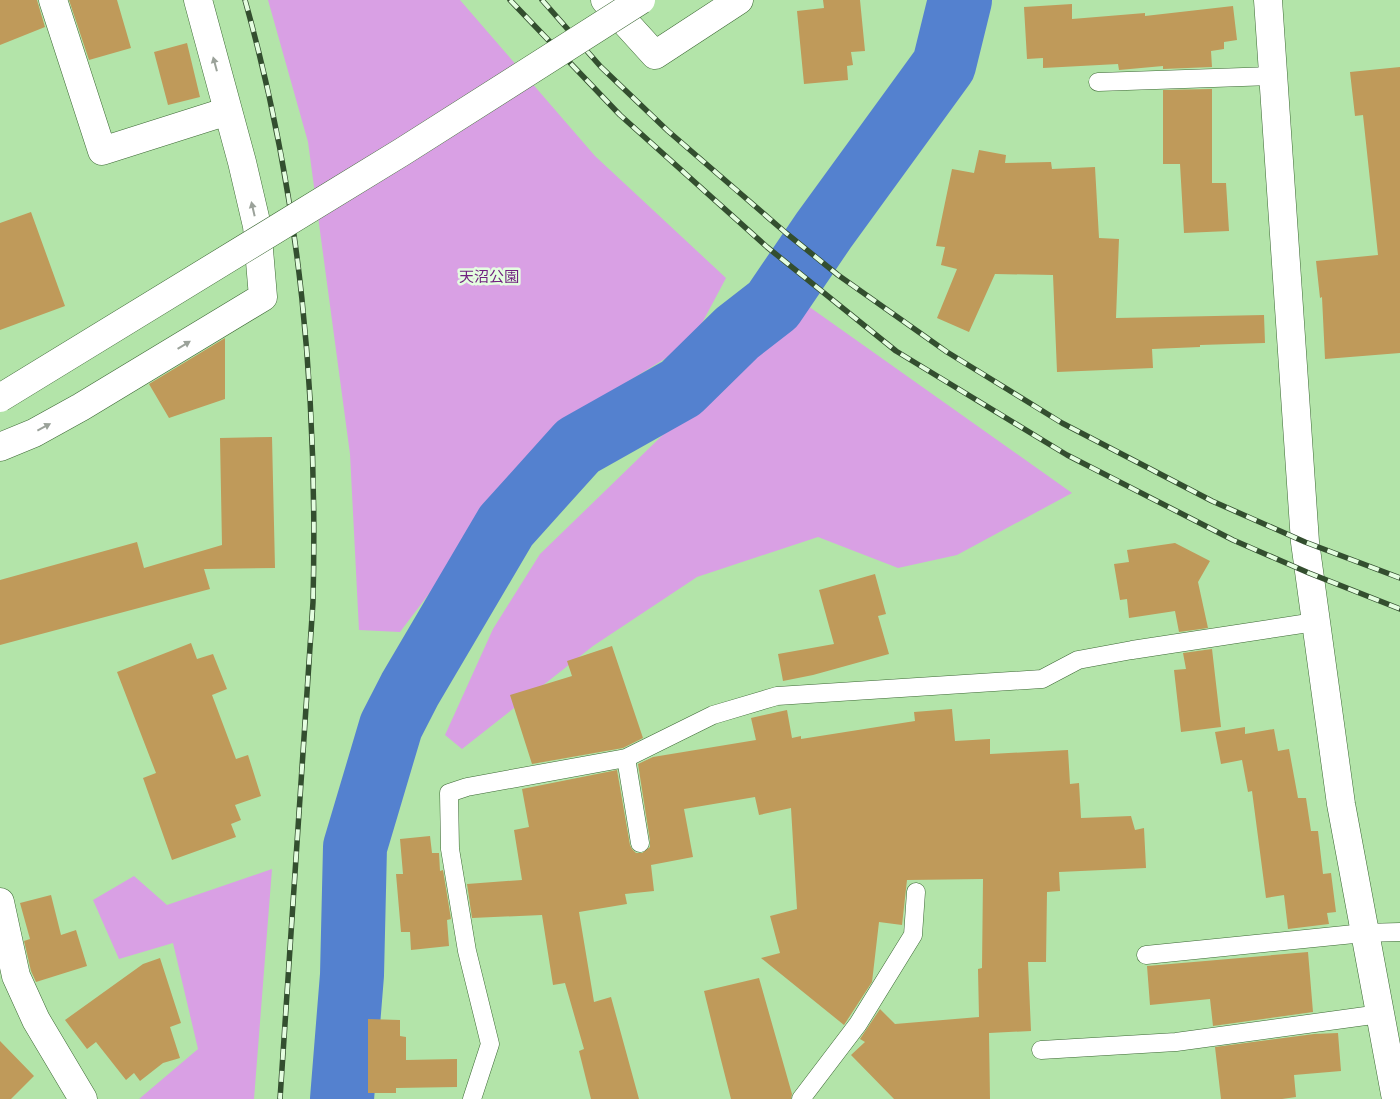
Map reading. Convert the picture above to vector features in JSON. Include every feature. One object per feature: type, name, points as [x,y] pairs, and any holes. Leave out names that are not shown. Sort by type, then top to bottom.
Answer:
[{"type":"street","points":[[52,0],[102,151],[228,111]]},
{"type":"street","points":[[0,447],[34,433],[81,407],[263,297],[257,226],[242,162],[198,0]]},
{"type":"street","points":[[605,0],[655,55],[739,0]]},
{"type":"street","points":[[0,398],[402,152],[641,0]]},
{"type":"street","points":[[1268,0],[1305,542],[1341,804],[1380,1014],[1393,1043],[1396,1099]]},
{"type":"street","points":[[0,905],[16,976],[36,1020],[83,1099]]},
{"type":"lane","points":[[1098,82],[1273,76]]},
{"type":"lane","points":[[472,1099],[490,1044],[468,951],[450,849],[449,793],[467,787],[626,758],[713,715],[777,696],[1006,683],[1042,679],[1078,660],[1315,622]]},
{"type":"lane","points":[[626,758],[640,843]]},
{"type":"lane","points":[[801,1099],[858,1024],[913,935],[916,892]]},
{"type":"lane","points":[[1146,955],[1364,933],[1400,932]]},
{"type":"lane","points":[[1041,1050],[1176,1042],[1380,1014]]},
{"type":"green space","name":"天沼公園","points":[[268,0],[460,0],[595,156],[726,278],[692,342],[556,426],[400,632],[359,630],[350,454],[308,142]]},
{"type":"green space","points":[[801,301],[1072,493],[957,555],[898,568],[818,537],[697,577],[593,646],[462,749],[445,735],[493,629],[540,554]]},
{"type":"green space","points":[[272,869],[254,1099],[139,1099],[198,1049],[173,943],[119,959],[93,900],[134,876],[167,905]]},
{"type":"building","points":[[0,0],[37,0],[45,27],[0,45]]},
{"type":"building","points":[[69,0],[117,0],[131,48],[89,60]]},
{"type":"building","points":[[823,0],[860,0],[865,51],[851,52],[853,65],[847,66],[848,80],[804,84],[797,11],[824,8]]},
{"type":"building","points":[[1072,4],[1072,19],[1145,13],[1145,16],[1233,6],[1237,40],[1224,42],[1224,49],[1211,51],[1212,67],[1163,69],[1163,66],[1119,70],[1118,64],[1043,68],[1043,58],[1027,59],[1024,7]]},
{"type":"building","points":[[187,43],[200,97],[168,105],[154,52]]},
{"type":"building","points":[[1400,67],[1400,353],[1325,359],[1322,297],[1320,298],[1316,261],[1378,255],[1363,115],[1355,116],[1350,72]]},
{"type":"building","points":[[1212,89],[1212,183],[1226,183],[1229,231],[1184,233],[1180,164],[1163,164],[1163,90]]},
{"type":"building","points":[[979,150],[1006,155],[1005,163],[1051,162],[1052,169],[1095,167],[1099,238],[1119,239],[1116,318],[1264,315],[1265,343],[1152,349],[1153,368],[1057,372],[1053,275],[995,274],[969,332],[937,318],[957,269],[941,265],[945,247],[936,246],[952,169],[974,173]]},
{"type":"building","points":[[31,212],[65,306],[0,330],[0,223]]},
{"type":"building","points":[[225,338],[225,399],[169,418],[149,384]]},
{"type":"building","points":[[272,437],[275,568],[204,569],[210,589],[0,645],[0,580],[137,542],[144,568],[222,545],[220,438]]},
{"type":"building","points":[[1175,543],[1210,561],[1198,582],[1208,628],[1179,632],[1175,611],[1129,618],[1127,599],[1120,600],[1114,564],[1129,562],[1127,550]]},
{"type":"building","points":[[875,574],[886,614],[878,616],[889,654],[813,675],[783,681],[778,654],[834,644],[819,590]]},
{"type":"building","points":[[191,643],[197,659],[213,654],[227,689],[212,695],[236,759],[248,755],[261,796],[235,805],[241,820],[231,824],[236,837],[172,860],[143,778],[156,773],[117,672]]},
{"type":"building","points":[[612,646],[643,738],[623,748],[532,764],[510,695],[572,676],[567,661]]},
{"type":"building","points":[[1212,649],[1221,727],[1181,732],[1174,670],[1186,669],[1183,653]]},
{"type":"building","points":[[952,709],[955,741],[990,739],[990,754],[1068,750],[1070,784],[1079,783],[1081,818],[1131,816],[1135,830],[1144,828],[1146,868],[1059,872],[1060,891],[1047,892],[1046,962],[1028,962],[1031,1031],[989,1033],[990,1099],[894,1099],[851,1055],[865,1042],[860,1039],[880,1009],[895,1024],[979,1017],[978,969],[982,968],[983,879],[907,880],[902,925],[879,922],[872,982],[844,1025],[761,958],[780,953],[770,916],[797,909],[791,808],[759,815],[755,797],[684,809],[693,857],[651,865],[654,891],[625,894],[627,904],[579,912],[594,1002],[611,997],[639,1099],[591,1099],[579,1051],[584,1049],[565,983],[553,985],[542,915],[472,918],[467,884],[522,880],[514,830],[529,827],[522,789],[617,770],[630,845],[636,853],[642,853],[650,847],[650,841],[638,764],[653,757],[756,740],[751,718],[787,710],[792,738],[801,736],[801,739],[915,721],[914,712]]},
{"type":"building","points":[[1245,727],[1245,734],[1274,729],[1278,751],[1289,749],[1298,798],[1306,798],[1311,831],[1318,831],[1323,874],[1331,873],[1336,912],[1327,913],[1329,924],[1288,929],[1284,895],[1266,898],[1252,791],[1248,792],[1242,760],[1221,764],[1215,732]]},
{"type":"building","points":[[430,836],[432,853],[439,853],[440,871],[443,870],[451,919],[447,920],[449,946],[411,950],[410,932],[401,932],[396,874],[403,874],[400,839]]},
{"type":"building","points":[[51,895],[61,935],[76,930],[87,966],[36,982],[31,971],[24,941],[30,939],[20,903]]},
{"type":"building","points":[[1308,952],[1313,1012],[1213,1026],[1210,999],[1150,1005],[1147,966]]},
{"type":"building","points":[[160,958],[181,1023],[170,1027],[180,1058],[163,1063],[140,1081],[134,1073],[126,1080],[96,1042],[87,1049],[65,1020],[143,964]]},
{"type":"building","points":[[759,978],[792,1094],[791,1099],[731,1099],[704,991]]},
{"type":"building","points":[[368,1019],[400,1020],[400,1036],[406,1037],[406,1060],[457,1059],[457,1087],[396,1088],[396,1093],[368,1093]]},
{"type":"building","points":[[1338,1033],[1341,1071],[1294,1075],[1296,1097],[1282,1099],[1221,1099],[1215,1047],[1314,1034]]},
{"type":"building","points":[[0,1041],[34,1076],[11,1099],[0,1099]]},
{"type":"waterway","points":[[342,1099],[352,975],[355,847],[391,726],[410,689],[506,526],[578,446],[681,388],[737,333],[773,305],[824,230],[944,65],[960,0]]},
{"type":"railway","points":[[245,0],[280,149],[292,224],[302,298],[312,449],[314,525],[313,602],[280,1099]]},
{"type":"railway","points":[[510,0],[620,115],[767,247],[896,351],[1067,455],[1233,540],[1400,609]]},
{"type":"railway","points":[[542,0],[601,67],[668,131],[786,233],[838,275],[947,352],[1062,423],[1212,501],[1305,542],[1400,578]]}]
